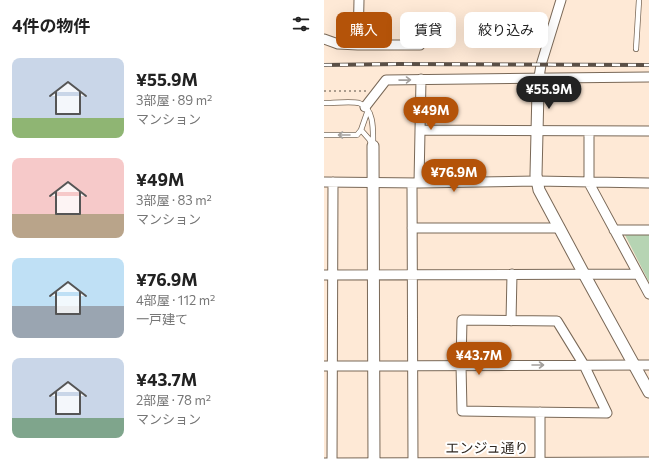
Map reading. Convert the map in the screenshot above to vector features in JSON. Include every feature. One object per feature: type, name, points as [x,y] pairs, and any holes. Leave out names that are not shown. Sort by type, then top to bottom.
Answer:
[{"type":"street","points":[[359,0],[359,12]]},
{"type":"street","points":[[560,0],[538,78],[536,181],[539,190],[649,392]]},
{"type":"street","points":[[324,38],[336,43]]},
{"type":"street","points":[[366,108],[386,80],[649,77]]},
{"type":"street","points":[[413,463],[412,228],[421,130],[420,80]]},
{"type":"street","points":[[421,130],[649,131]]},
{"type":"street","points":[[588,131],[589,183],[649,294]]},
{"type":"street","points":[[373,146],[374,464]]},
{"type":"street","points":[[332,464],[328,366],[328,182],[416,183],[536,181],[649,183]]},
{"type":"street","points":[[412,228],[560,228]]},
{"type":"street","points":[[614,230],[649,230]]},
{"type":"street","points":[[511,321],[512,274]]},
{"type":"street","points":[[328,275],[638,274]]},
{"type":"street","points":[[462,320],[511,321],[557,321],[584,365],[607,413],[462,411],[462,320]]},
{"type":"street","points":[[328,366],[649,365]]},
{"type":"street","points":[[540,412],[540,464]]},
{"type":"street","name":"エンジュ通り","points":[[324,464],[649,463]]},
{"type":"lane","points":[[636,49],[639,0]]},
{"type":"lane","points":[[324,103],[358,103],[366,108],[372,120],[373,146]]},
{"type":"lane","points":[[324,135],[357,135],[361,130],[366,108]]},
{"type":"lane","points":[[361,130],[373,146]]},
{"type":"path","points":[[324,91],[372,90]]},
{"type":"green space","points":[[625,235],[649,235],[649,282]]},
{"type":"railway","points":[[324,65],[649,65]]}]
